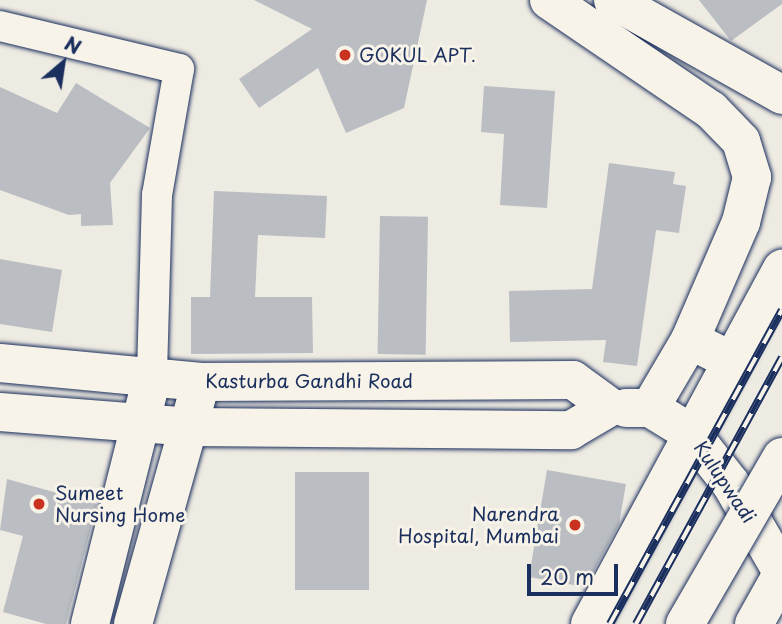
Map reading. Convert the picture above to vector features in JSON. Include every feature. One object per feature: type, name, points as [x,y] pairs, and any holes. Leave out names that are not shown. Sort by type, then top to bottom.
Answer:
[{"type":"main road","points":[[549,0],[711,110],[741,141],[752,177],[741,222],[690,340],[650,408]]},
{"type":"main road","points":[[613,0],[782,95]]},
{"type":"main road","points":[[590,624],[709,398],[782,269]]},
{"type":"main road","points":[[690,340],[730,360]]},
{"type":"main road","name":"Kasturba Gandhi Road","points":[[0,363],[201,382],[573,380],[610,407]]},
{"type":"main road","points":[[90,624],[152,377]]},
{"type":"main road","points":[[133,624],[191,427],[201,382]]},
{"type":"main road","points":[[0,412],[191,427],[571,430],[610,407]]},
{"type":"main road","name":"Kulupwadi","points":[[610,407],[650,408],[691,433],[731,484],[782,573]]},
{"type":"main road","points":[[685,624],[782,457]]},
{"type":"main road","points":[[754,624],[782,573]]},
{"type":"street","points":[[0,26],[179,69],[157,194],[152,377]]},
{"type":"building","name":"GOKUL APT.","points":[[254,0],[427,0],[404,108],[346,133],[318,68],[259,108],[239,79],[312,29]]},
{"type":"building","points":[[699,0],[782,0],[782,4],[731,41]]},
{"type":"building","points":[[76,83],[150,128],[110,183],[113,225],[81,226],[81,214],[69,215],[0,190],[0,87],[57,113]]},
{"type":"building","points":[[484,86],[555,91],[547,208],[500,205],[504,134],[481,132]]},
{"type":"building","points":[[609,163],[675,172],[673,184],[686,186],[679,233],[656,230],[637,366],[603,362],[606,340],[510,342],[509,291],[592,289]]},
{"type":"building","points":[[214,191],[327,196],[325,238],[258,235],[255,297],[312,297],[313,353],[191,354],[191,297],[210,297]]},
{"type":"building","points":[[380,216],[428,217],[426,355],[378,354]]},
{"type":"building","points":[[0,259],[62,270],[52,332],[0,324]]},
{"type":"building","points":[[547,470],[626,484],[619,524],[585,587],[529,577]]},
{"type":"building","points":[[295,472],[369,472],[369,590],[295,590]]},
{"type":"building","points":[[7,479],[97,504],[66,624],[46,624],[3,612],[23,536],[0,530]]},
{"type":"railway","points":[[610,624],[782,310]]},
{"type":"railway","points":[[636,624],[782,357]]},
{"type":"place","name":"GOKUL APT.","points":[[345,55]]},
{"type":"place","name":"Sumeet Nursing Home","points":[[39,504]]},
{"type":"place","name":"Narendra Hospital, Mumbai","points":[[575,525]]}]
